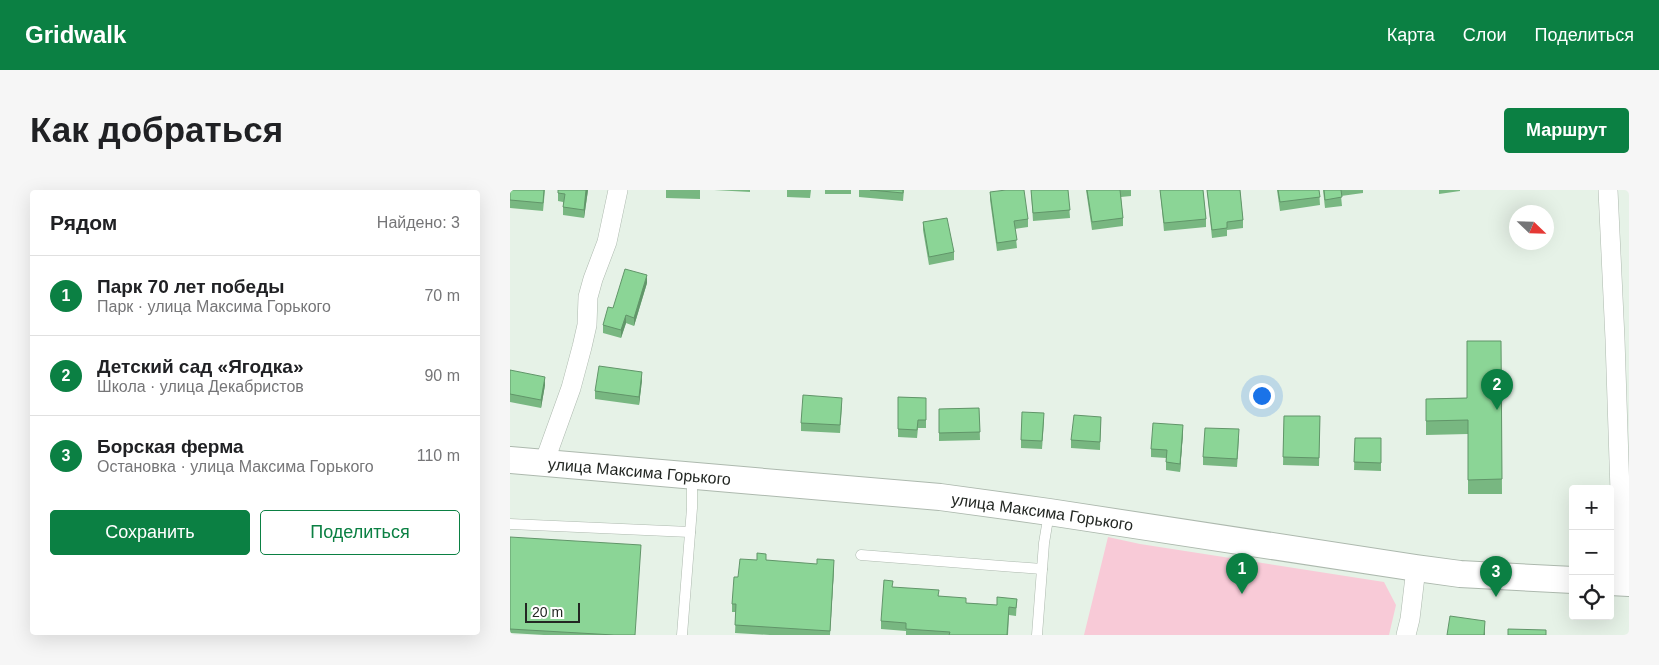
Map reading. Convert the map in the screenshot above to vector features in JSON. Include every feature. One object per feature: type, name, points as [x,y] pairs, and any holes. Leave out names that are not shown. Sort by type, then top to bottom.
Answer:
[{"type":"street","points":[[544,463],[582,347],[587,324],[588,297],[607,242],[618,190]]},
{"type":"street","points":[[1608,190],[1622,339],[1621,583]]},
{"type":"street","name":"улица Максима Горького","points":[[510,460],[940,497],[1460,574],[1569,580]]},
{"type":"street","points":[[1406,635],[1410,619],[1416,568]]},
{"type":"lane","points":[[682,635],[690,532],[692,475]]},
{"type":"lane","points":[[1037,635],[1049,512]]},
{"type":"lane","points":[[510,524],[690,532]]},
{"type":"lane","points":[[860,555],[1042,569]]},
{"type":"shaded area","points":[[1108,537],[1140,544],[1384,582],[1396,605],[1389,635],[1084,635]]},
{"type":"building","points":[[510,190],[544,190],[543,203],[510,200]]},
{"type":"building","points":[[558,190],[586,190],[584,210],[563,207],[565,194],[558,193]]},
{"type":"building","points":[[870,190],[903,190],[903,193]]},
{"type":"building","points":[[1024,190],[1028,219],[1014,221],[1017,240],[997,243],[990,192]]},
{"type":"building","points":[[1031,190],[1068,190],[1070,210],[1033,213]]},
{"type":"building","points":[[1087,190],[1120,190],[1123,218],[1092,222]]},
{"type":"building","points":[[1160,190],[1203,190],[1206,219],[1164,223]]},
{"type":"building","points":[[1207,190],[1240,190],[1243,220],[1227,222],[1227,228],[1212,230]]},
{"type":"building","points":[[1278,190],[1319,190],[1320,197],[1280,202]]},
{"type":"building","points":[[1324,190],[1341,190],[1342,197],[1325,200]]},
{"type":"building","points":[[947,218],[954,252],[929,257],[923,222]]},
{"type":"building","points":[[625,269],[647,275],[634,318],[626,315],[621,330],[603,325],[608,307],[613,308]]},
{"type":"building","points":[[1467,341],[1501,341],[1502,479],[1468,480],[1468,420],[1426,421],[1426,399],[1467,398]]},
{"type":"building","points":[[599,366],[642,372],[639,397],[595,391]]},
{"type":"building","points":[[510,370],[545,377],[541,400],[510,394]]},
{"type":"building","points":[[803,395],[842,398],[840,425],[801,423]]},
{"type":"building","points":[[898,397],[926,398],[926,420],[918,420],[917,430],[898,429]]},
{"type":"building","points":[[979,408],[980,432],[939,433],[939,409]]},
{"type":"building","points":[[1022,412],[1044,413],[1042,441],[1021,440]]},
{"type":"building","points":[[1074,415],[1101,417],[1100,442],[1071,440]]},
{"type":"building","points":[[1284,416],[1320,416],[1319,458],[1283,457]]},
{"type":"building","points":[[1153,423],[1183,425],[1180,464],[1166,462],[1167,450],[1151,449]]},
{"type":"building","points":[[1205,428],[1239,429],[1237,459],[1203,457]]},
{"type":"building","points":[[1355,438],[1381,438],[1381,463],[1354,462]]},
{"type":"building","points":[[510,537],[641,545],[635,635],[510,629]]},
{"type":"building","points":[[757,553],[766,554],[766,560],[817,564],[817,559],[834,560],[830,631],[735,625],[736,604],[732,604],[734,577],[738,577],[740,559],[757,560]]},
{"type":"building","points":[[884,580],[893,581],[892,587],[939,590],[938,596],[966,598],[966,603],[997,605],[997,597],[1017,599],[1016,608],[1009,607],[1007,635],[949,635],[950,632],[906,629],[906,623],[881,621]]},
{"type":"building","points":[[1450,616],[1485,621],[1484,635],[1447,635]]},
{"type":"building","points":[[1508,629],[1546,630],[1546,635],[1508,635]]},
{"type":"place","name":"Детский сад «Ягодка»","points":[[1497,410]]},
{"type":"place","name":"Парк 70 лет победы","points":[[1242,594]]},
{"type":"place","name":"Борская ферма","points":[[1496,597]]}]
